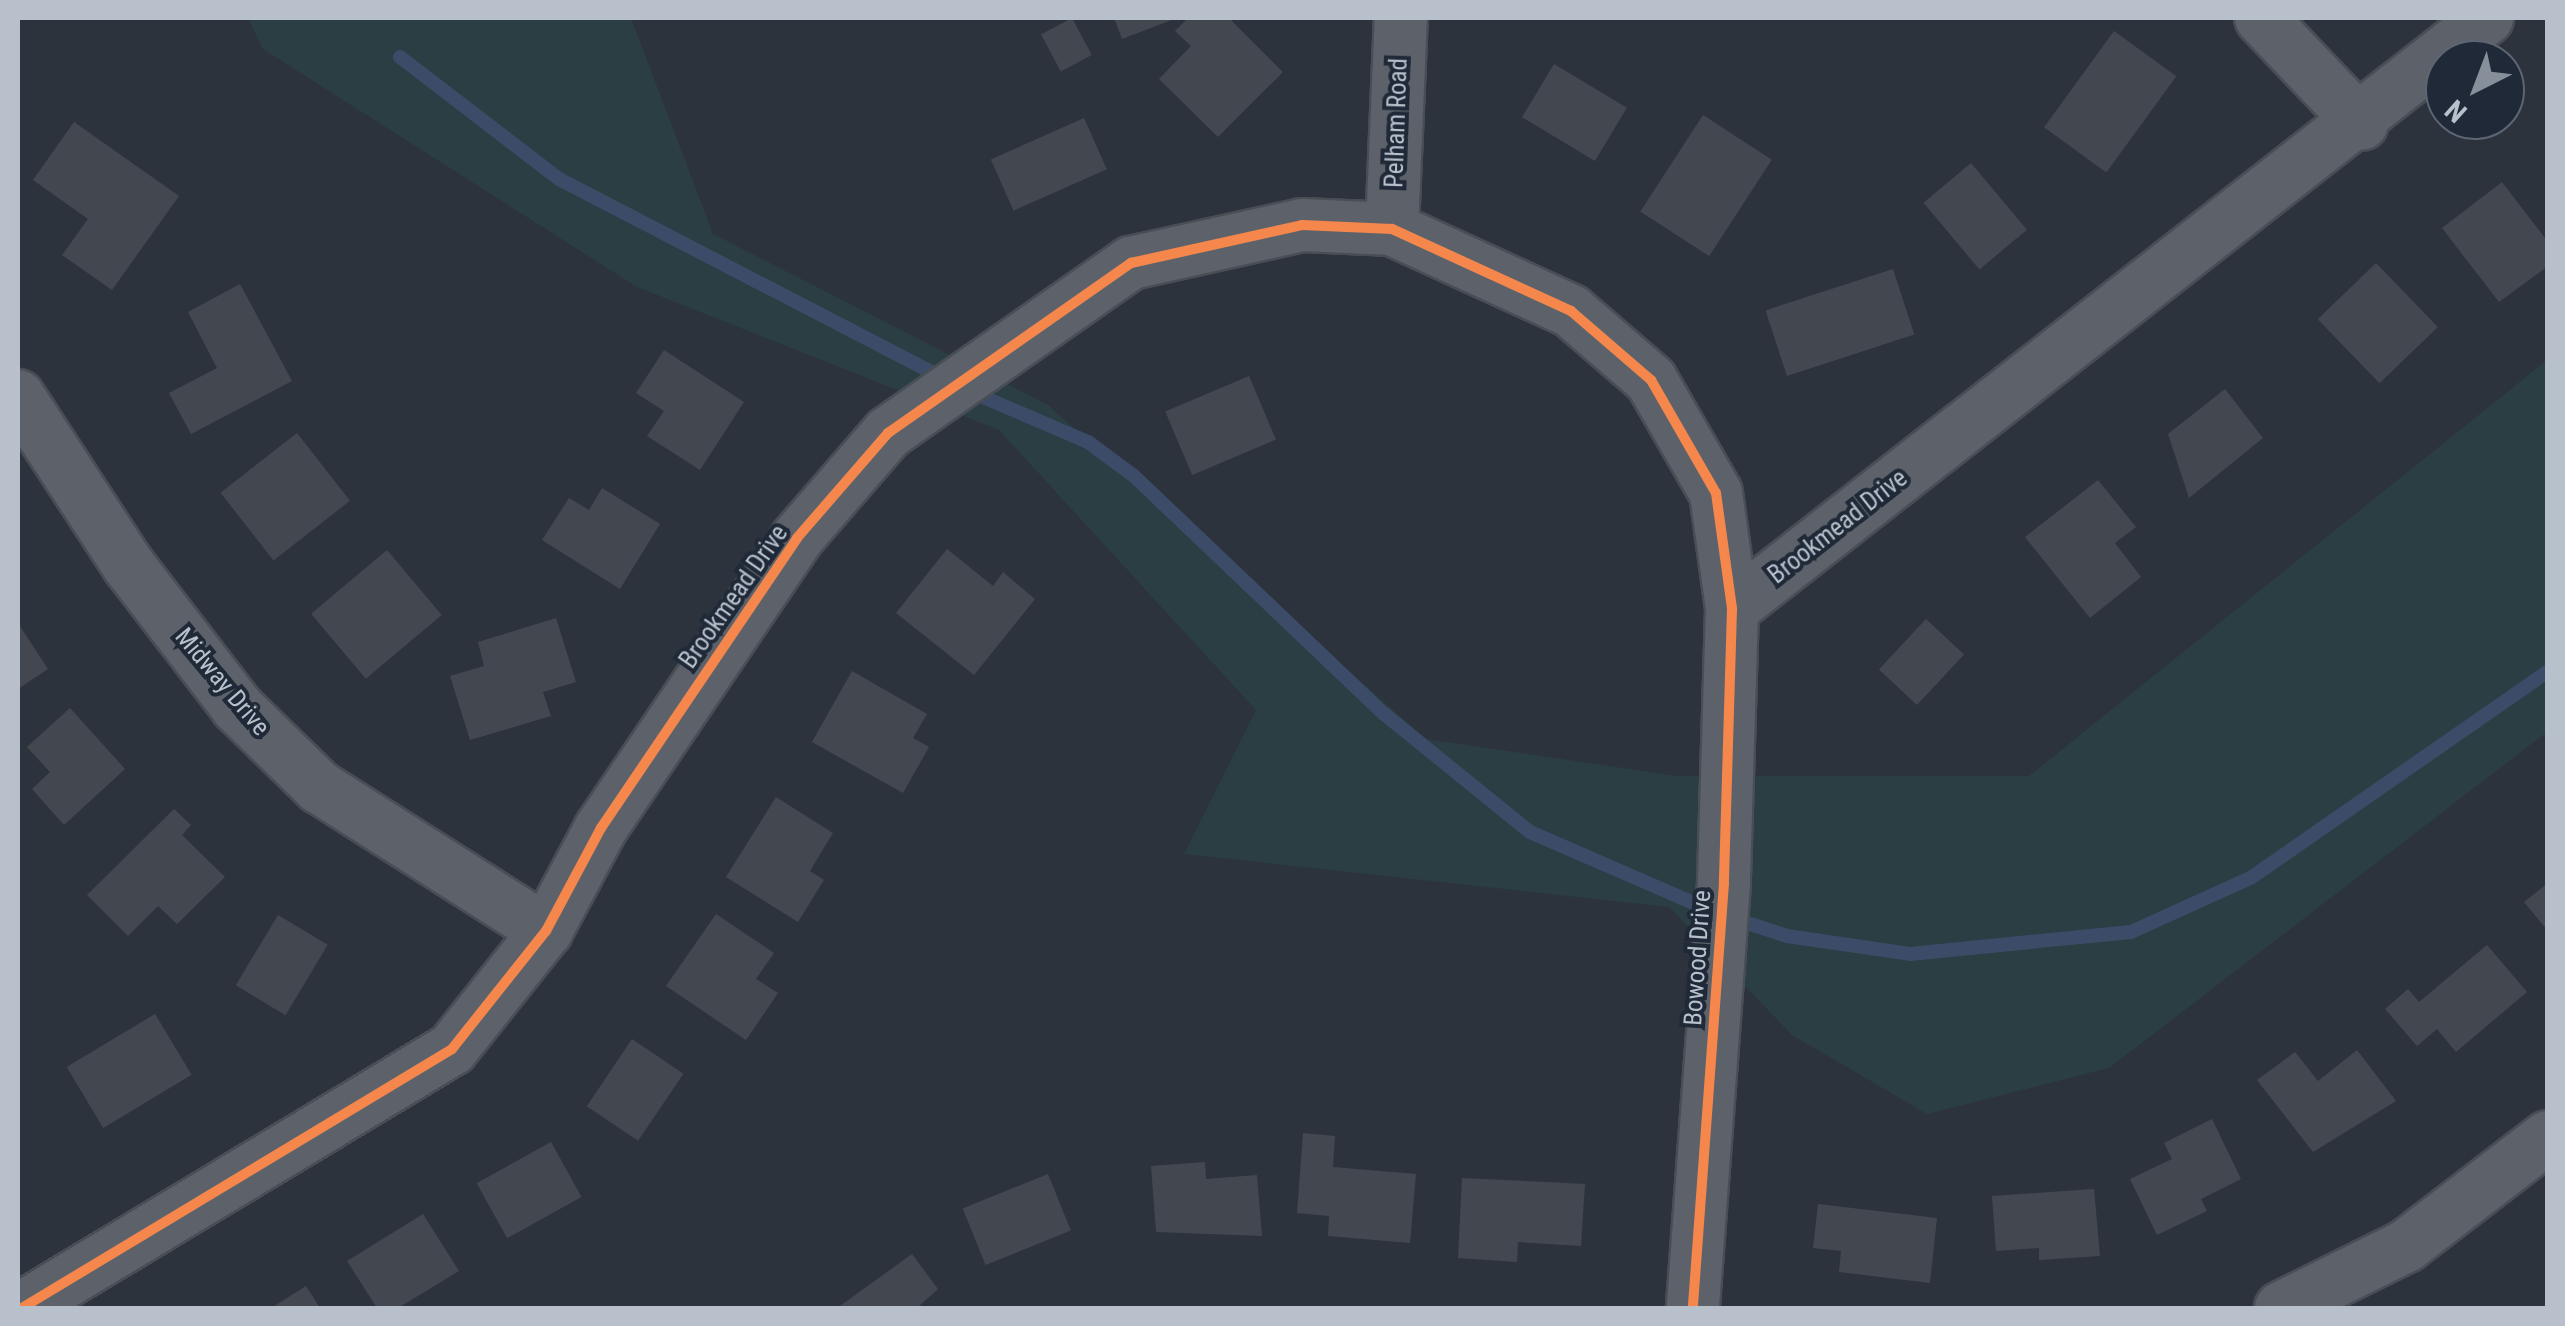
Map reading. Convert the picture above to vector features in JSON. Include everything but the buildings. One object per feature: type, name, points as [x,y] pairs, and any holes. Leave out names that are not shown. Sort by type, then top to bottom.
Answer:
[{"type":"street","name":"Pelham Road","points":[[1392,228],[1402,18]]},
{"type":"street","points":[[2261,18],[2362,124]]},
{"type":"street","name":"Brookmead Drive","points":[[22,1308],[452,1049],[546,931],[601,828],[797,538],[888,433],[1131,263],[1302,225],[1392,228],[1570,311],[1651,380],[1716,492],[1732,609],[2362,124],[2486,18]]},
{"type":"street","name":"Midway Drive","points":[[18,396],[129,566],[237,707],[319,787],[546,931]]},
{"type":"street","name":"Bowood Drive","points":[[1693,1308],[1724,883],[1732,609]]},
{"type":"street","points":[[2280,1308],[2406,1246],[2548,1137]]},
{"type":"green space","points":[[248,18],[631,18],[713,234],[1048,405],[1426,739],[1677,776],[2029,776],[2547,360],[2547,732],[2109,1068],[1927,1114],[1792,1035],[1669,907],[1184,854],[1256,710],[999,430],[637,287],[263,49]]},
{"type":"waterway","points":[[400,57],[559,179],[945,379]]},
{"type":"waterway","points":[[969,391],[1088,442],[1134,476],[1383,713],[1530,832],[1712,911]]},
{"type":"waterway","points":[[1732,918],[1787,936],[1910,954],[2131,932],[2252,877],[2548,671]]},
{"type":"cycle path","points":[[22,1308],[452,1049],[546,931],[601,828],[797,538],[888,433],[1131,263],[1302,225],[1392,229],[1571,311],[1651,380],[1716,493],[1732,609],[1724,883],[1693,1308]]}]
